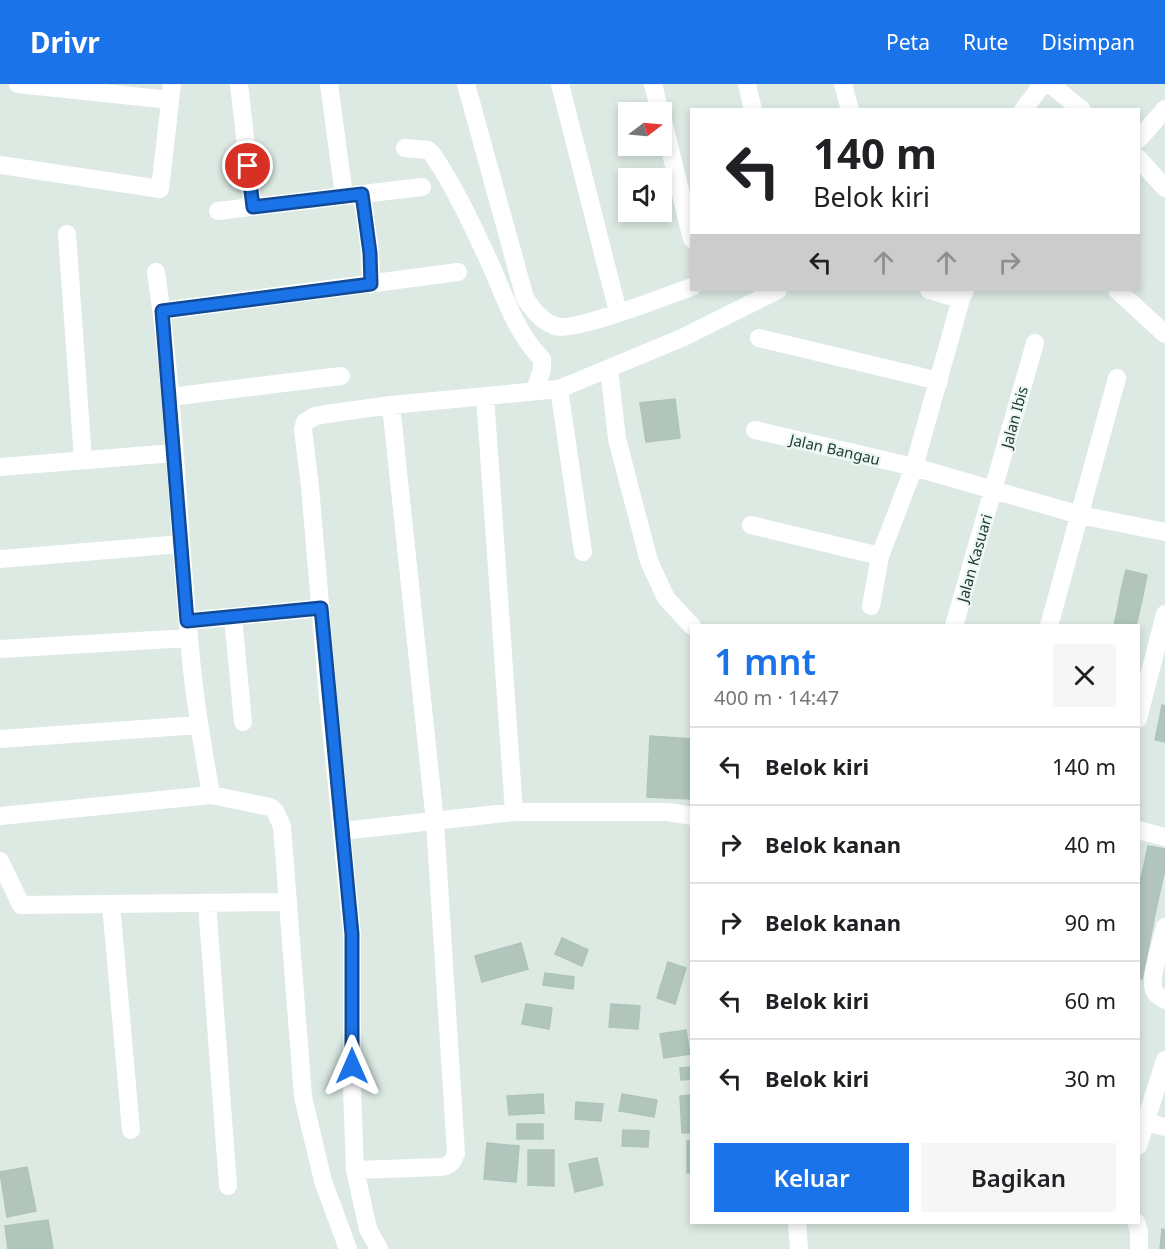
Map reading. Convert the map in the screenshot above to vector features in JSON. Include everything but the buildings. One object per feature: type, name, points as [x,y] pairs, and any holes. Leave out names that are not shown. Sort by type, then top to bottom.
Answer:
[{"type":"street","points":[[0,165],[160,189],[171,92],[18,84]]},
{"type":"street","points":[[239,84],[253,207]]},
{"type":"street","points":[[329,84],[353,195],[370,253],[371,284]]},
{"type":"street","points":[[466,84],[525,298],[538,316],[557,327],[580,325],[690,288]]},
{"type":"street","points":[[560,84],[618,312]]},
{"type":"street","points":[[653,84],[658,102]]},
{"type":"street","points":[[747,84],[753,108]]},
{"type":"street","points":[[843,84],[849,108]]},
{"type":"street","points":[[1025,108],[1043,84]]},
{"type":"street","points":[[1063,88],[1080,108]]},
{"type":"street","points":[[1140,138],[1165,109]]},
{"type":"street","points":[[405,148],[428,150],[433,155],[468,216],[503,294],[532,348],[542,359],[542,369],[535,392]]},
{"type":"street","points":[[672,156],[690,231]]},
{"type":"street","points":[[1140,160],[1165,188]]},
{"type":"street","points":[[218,211],[422,187]]},
{"type":"street","points":[[67,234],[83,460]]},
{"type":"street","points":[[156,272],[170,397],[188,630],[199,725],[211,795]]},
{"type":"street","points":[[162,311],[458,272]]},
{"type":"street","points":[[379,1249],[368,1229],[355,1170],[352,1088],[352,934],[303,429],[305,422],[315,416],[391,405],[559,389],[684,337],[776,291]]},
{"type":"street","points":[[872,606],[880,556],[914,467],[963,294],[938,291]]},
{"type":"street","points":[[1118,291],[1165,334]]},
{"type":"street","points":[[759,338],[939,381]]},
{"type":"street","name":"Jalan Ibis","points":[[994,491],[1035,343]]},
{"type":"street","points":[[609,369],[617,439],[649,561],[666,598],[690,624]]},
{"type":"street","points":[[170,397],[341,376]]},
{"type":"street","points":[[1050,624],[1117,378]]},
{"type":"street","points":[[559,389],[583,552]]},
{"type":"street","points":[[485,396],[514,812]]},
{"type":"street","points":[[355,1170],[448,1166],[453,1162],[456,1153],[435,822],[391,405]]},
{"type":"street","name":"Jalan Bangau","points":[[755,430],[914,467],[1080,515],[1165,532]]},
{"type":"street","points":[[0,467],[174,453]]},
{"type":"street","name":"Jalan Kasuari","points":[[955,624],[994,491]]},
{"type":"street","points":[[751,525],[880,556]]},
{"type":"street","points":[[0,559],[181,544]]},
{"type":"street","points":[[0,649],[188,630],[233,617],[321,608]]},
{"type":"street","points":[[1140,711],[1165,614]]},
{"type":"street","points":[[233,617],[243,722]]},
{"type":"street","points":[[0,739],[199,725]]},
{"type":"street","points":[[0,816],[211,795],[270,807],[275,811],[282,826],[286,902],[303,1097],[323,1181],[348,1249]]},
{"type":"street","points":[[342,831],[514,812],[668,812],[690,816]]},
{"type":"street","points":[[1140,831],[1165,837]]},
{"type":"street","points":[[0,861],[21,906],[286,902]]},
{"type":"street","points":[[207,903],[228,1186]]},
{"type":"street","points":[[111,904],[131,1130]]},
{"type":"street","points":[[1165,927],[1153,980],[1153,990],[1165,1000]]},
{"type":"street","points":[[1140,1140],[1165,1060]]},
{"type":"street","points":[[1146,1122],[1165,1127]]},
{"type":"street","points":[[797,1224],[799,1249]]},
{"type":"street","points":[[1137,1224],[1139,1249]]},
{"type":"route","points":[[248,166],[253,207],[362,194],[370,253],[371,284],[162,311],[187,621],[321,608],[352,934],[352,1066]]}]
